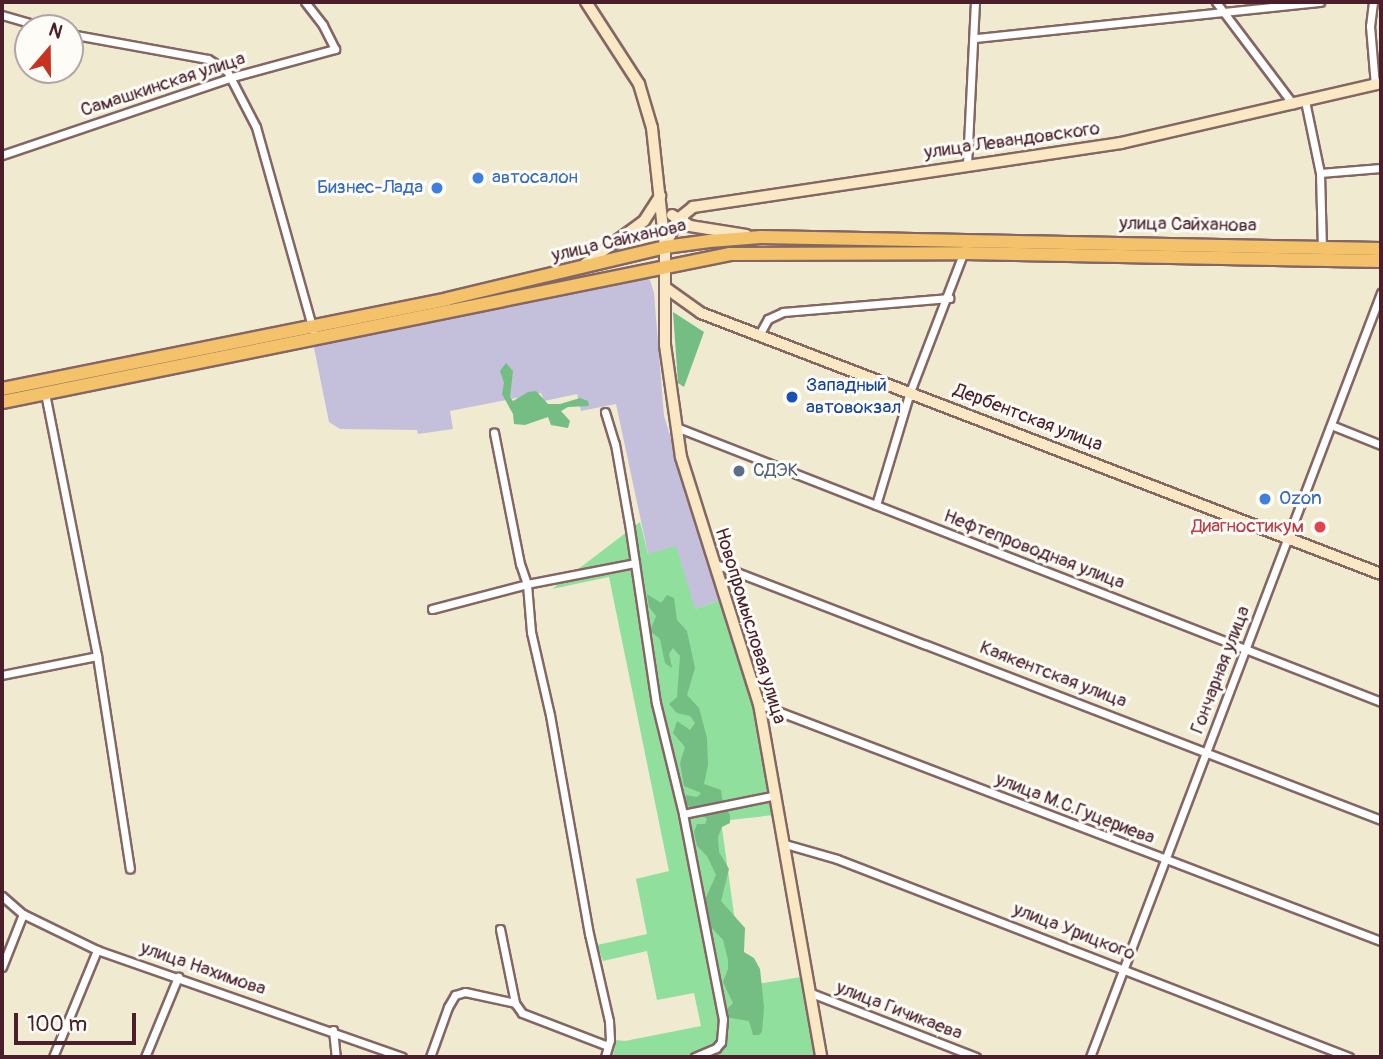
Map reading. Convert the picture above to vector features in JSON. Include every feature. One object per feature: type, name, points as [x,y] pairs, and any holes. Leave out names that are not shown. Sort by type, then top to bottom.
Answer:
[{"type":"main road","name":"улица Сайханова","points":[[314,332],[666,247],[761,237],[965,247],[1381,261]]},
{"type":"main road","name":"улица Сайханова","points":[[314,332],[730,254],[965,247],[1381,249]]},
{"type":"main road","points":[[2,402],[44,388],[314,332]]},
{"type":"main road","points":[[2,389],[44,388]]},
{"type":"street","name":"Самашкинская улица","points":[[2,155],[232,78],[335,48],[306,2]]},
{"type":"street","points":[[586,2],[626,62],[646,100],[662,194],[669,213],[690,226],[761,237]]},
{"type":"street","points":[[967,165],[976,38],[975,2]]},
{"type":"street","points":[[1216,2],[1293,104]]},
{"type":"street","points":[[976,38],[1320,2]]},
{"type":"street","points":[[1373,2],[1370,26],[1378,84]]},
{"type":"street","points":[[84,37],[208,59],[232,78],[256,127],[314,332]]},
{"type":"street","name":"улица Левандовского","points":[[677,220],[693,207],[1121,143],[1378,84]]},
{"type":"street","points":[[1305,101],[1320,173],[1322,247]]},
{"type":"street","points":[[1320,173],[1381,168]]},
{"type":"street","points":[[581,267],[645,221],[662,194]]},
{"type":"street","name":"Новопромысловая улица","points":[[662,194],[666,247],[665,345],[676,427],[688,484],[759,704],[821,1057]]},
{"type":"street","points":[[666,247],[677,220]]},
{"type":"street","points":[[876,505],[910,392],[949,298],[965,247]]},
{"type":"street","name":"Дербентская улица","points":[[666,288],[701,313],[1381,574]]},
{"type":"street","name":"Гончарная улица","points":[[1090,1057],[1167,861],[1381,293]]},
{"type":"street","points":[[759,335],[768,319],[783,312],[949,298]]},
{"type":"street","points":[[1372,319],[1381,323]]},
{"type":"street","points":[[44,388],[97,656],[130,868]]},
{"type":"street","points":[[606,412],[615,444],[656,703],[683,814],[724,1025],[716,1048],[695,1057]]},
{"type":"street","points":[[1331,425],[1381,445]]},
{"type":"street","name":"Нефтепроводная улица","points":[[676,427],[1381,702]]},
{"type":"street","points":[[494,433],[520,565],[527,584],[531,632],[550,715],[589,934],[609,1021],[605,1057]]},
{"type":"street","name":"Каякентская улица","points":[[713,563],[1208,751],[1381,820]]},
{"type":"street","points":[[432,608],[527,584],[635,564]]},
{"type":"street","points":[[2,675],[97,656]]},
{"type":"street","name":"улица М.С.Гуцериева","points":[[759,704],[1381,941]]},
{"type":"street","points":[[683,814],[776,795]]},
{"type":"street","name":"улица Урицкого","points":[[785,844],[837,859],[1126,968],[1349,1057]]},
{"type":"street","name":"улица Нахимова","points":[[2,896],[23,914],[97,950],[333,1030],[402,1057]]},
{"type":"street","points":[[2,967],[23,914]]},
{"type":"street","points":[[500,929],[515,1003],[522,1013],[532,1020],[608,1046]]},
{"type":"street","points":[[53,1057],[97,950]]},
{"type":"street","points":[[145,1057],[178,977]]},
{"type":"street","points":[[430,1057],[455,995],[465,992],[515,1003]]},
{"type":"street","name":"улица Гичикаева","points":[[811,993],[976,1057]]},
{"type":"street","points":[[333,1030],[336,1057]]},
{"type":"shaded area","points":[[644,276],[650,280],[654,293],[664,416],[721,600],[695,609],[648,554],[616,404],[581,411],[577,394],[544,401],[541,393],[450,411],[453,429],[418,434],[417,430],[340,429],[329,422],[313,343]]},
{"type":"green space","points":[[673,312],[704,332],[684,387],[678,383]]},
{"type":"green space","points":[[506,363],[513,371],[510,397],[513,401],[528,392],[536,391],[548,404],[560,404],[580,398],[588,401],[589,406],[568,407],[561,411],[570,421],[568,428],[551,425],[548,417],[525,425],[514,424],[513,414],[502,394],[504,383],[500,371]]},
{"type":"green space","points":[[640,522],[648,554],[676,546],[695,609],[721,600],[754,708],[774,815],[721,821],[744,986],[801,977],[815,1057],[613,1057],[616,1040],[625,1041],[701,1026],[694,993],[657,1000],[647,951],[603,961],[597,945],[647,934],[636,879],[669,871],[609,577],[552,589]]},
{"type":"green space","points":[[647,594],[661,603],[667,595],[674,598],[677,620],[687,631],[695,668],[687,695],[699,708],[707,738],[708,765],[704,784],[721,790],[723,804],[730,815],[730,823],[722,827],[718,837],[719,852],[729,869],[721,901],[745,928],[744,952],[754,958],[760,969],[764,1007],[762,1032],[759,1035],[753,1035],[749,1021],[725,1017],[727,1009],[733,1003],[723,982],[728,960],[723,940],[709,925],[704,902],[716,875],[707,856],[697,846],[694,832],[697,824],[705,824],[707,819],[684,803],[686,795],[697,797],[701,793],[684,786],[680,763],[685,747],[673,733],[677,721],[690,730],[695,723],[690,716],[677,713],[669,704],[677,697],[680,656],[673,648],[669,654],[672,668],[665,663],[660,639],[650,631],[656,616],[649,607]]},
{"type":"place","name":"автосалон","points":[[478,178]]},
{"type":"place","name":"Бизнес-Лада","points":[[437,188]]},
{"type":"place","name":"Западный автовокзал","points":[[792,397]]},
{"type":"place","name":"СДЭК","points":[[739,471]]},
{"type":"place","name":"Ozon","points":[[1265,499]]},
{"type":"place","name":"Диагностикум","points":[[1320,527]]}]
